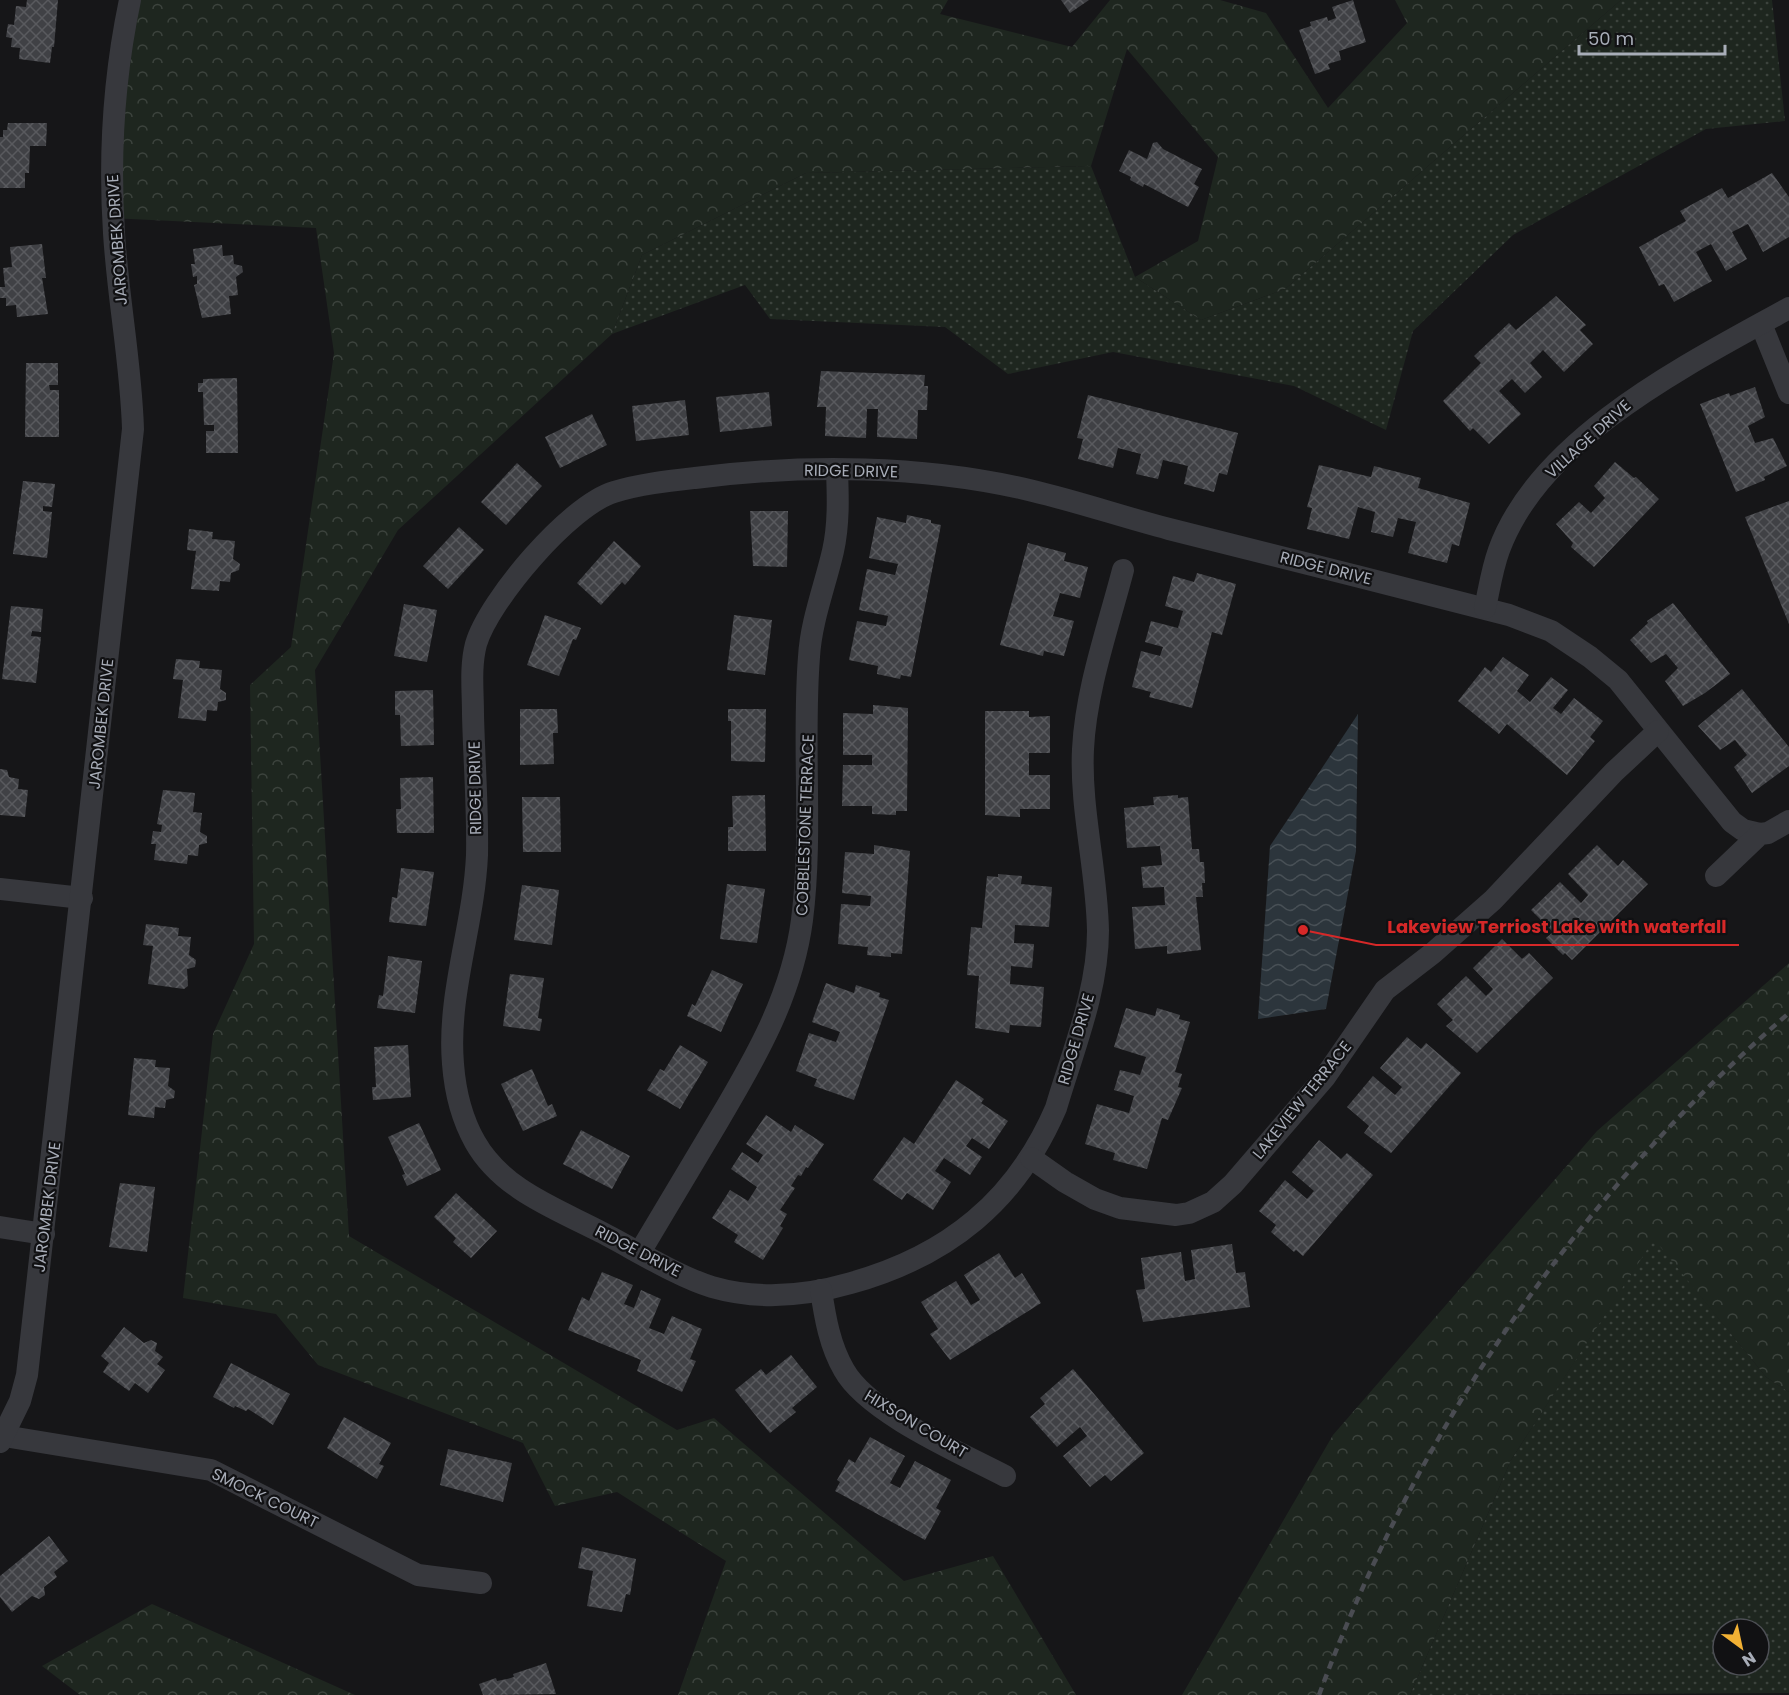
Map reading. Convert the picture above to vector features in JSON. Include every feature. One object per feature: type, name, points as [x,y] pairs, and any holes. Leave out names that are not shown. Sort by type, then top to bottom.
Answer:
[{"type":"street","name":"JAROMBEK DRIVE","points":[[2,1439],[20,1401],[27,1375],[133,429],[132,389],[115,244],[112,180],[114,114],[130,0]]},
{"type":"street","name":"VILLAGE DRIVE","points":[[1485,609],[1499,550],[1517,515],[1540,483],[1568,454],[1639,395],[1789,308]]},
{"type":"street","points":[[1761,324],[1789,393]]},
{"type":"street","name":"RIDGE DRIVE","points":[[1123,570],[1088,708],[1083,747],[1083,774],[1098,929],[1096,969],[1056,1108],[1031,1158],[1012,1184],[974,1221],[932,1253],[883,1274],[821,1290],[785,1295],[732,1292],[706,1286],[520,1190],[499,1174],[475,1142],[457,1093],[452,1040],[477,854],[472,664],[476,644],[483,624],[497,601],[582,508],[599,498],[646,485],[782,469],[914,472],[1031,491],[1102,512],[1509,615],[1551,631],[1590,657],[1618,680],[1732,822],[1743,830],[1760,834]]},
{"type":"street","name":"COBBLESTONE TERRACE","points":[[640,1252],[763,1046],[784,998],[795,959],[802,920],[805,881],[809,655],[821,593],[833,550],[839,510],[837,470]]},
{"type":"street","name":"LAKEVIEW TERRACE","points":[[1031,1158],[1065,1182],[1095,1199],[1120,1208],[1176,1215],[1189,1213],[1213,1202],[1233,1184],[1325,1077],[1385,990],[1493,900],[1606,780],[1658,732]]},
{"type":"street","points":[[1716,876],[1760,834],[1768,833],[1789,820]]},
{"type":"street","points":[[0,889],[82,898]]},
{"type":"street","points":[[0,1227],[44,1233]]},
{"type":"street","name":"HIXSON COURT","points":[[821,1290],[833,1346],[844,1370],[860,1391],[881,1407],[1005,1476]]},
{"type":"street","name":"SMOCK COURT","points":[[2,1439],[211,1470],[418,1575],[480,1583]]},
{"type":"green space","points":[[131,0],[948,0],[940,14],[1072,47],[1110,0],[1220,0],[1266,13],[1328,108],[1407,23],[1395,0],[1621,0],[1285,289],[1201,320],[1135,277],[1198,241],[1218,157],[1127,49],[1091,166],[806,173],[642,255],[612,334],[398,530],[315,670],[349,1236],[677,1430],[714,1418],[904,1581],[993,1556],[1076,1695],[678,1695],[726,1561],[617,1492],[555,1506],[523,1443],[318,1365],[276,1314],[183,1298],[213,1034],[254,944],[250,685],[291,647],[334,353],[316,228],[110,218]]},
{"type":"green space","points":[[1621,0],[1772,0],[1785,121],[1706,129],[1513,235],[1413,331],[1386,430],[1294,386],[1113,352],[1008,374],[945,327],[770,319],[745,285],[612,334],[642,255],[806,173],[1091,166],[1135,277],[1201,320],[1285,289]]},
{"type":"green space","points":[[1789,963],[1789,1392],[1766,1377],[1654,1239],[1511,1460],[1410,1695],[1182,1695],[1333,1435],[1597,1131]]},
{"type":"green space","points":[[1654,1238],[1766,1377],[1789,1392],[1789,1693],[1410,1695],[1511,1460]]},
{"type":"green space","points":[[152,1604],[355,1695],[80,1695],[42,1666]]},
{"type":"water","points":[[1358,714],[1356,851],[1326,1009],[1258,1019],[1270,846]]},
{"type":"building","points":[[27,0],[58,0],[54,47],[52,47],[50,63],[19,59],[20,48],[11,47],[12,38],[6,37],[8,24],[14,25],[16,6],[26,7]]},
{"type":"building","points":[[1061,0],[1089,0],[1070,13]]},
{"type":"building","points":[[1353,0],[1366,42],[1339,51],[1341,60],[1328,64],[1330,69],[1315,74],[1299,30],[1311,26],[1310,22],[1327,17],[1328,21],[1336,18],[1332,7]]},
{"type":"building","points":[[8,123],[47,123],[46,146],[30,146],[29,173],[25,173],[25,188],[0,188],[0,137],[3,137],[3,130],[7,130]]},
{"type":"building","points":[[1157,142],[1163,149],[1202,169],[1194,184],[1199,187],[1188,207],[1144,184],[1143,187],[1119,171],[1129,150],[1147,159],[1153,143]]},
{"type":"building","points":[[1772,173],[1789,197],[1789,237],[1763,252],[1748,224],[1732,232],[1747,259],[1726,271],[1711,244],[1696,252],[1712,281],[1674,302],[1664,284],[1659,286],[1639,247],[1686,221],[1680,211],[1722,188],[1728,198]]},
{"type":"building","points":[[42,244],[46,278],[42,278],[48,314],[17,317],[16,305],[6,306],[6,298],[0,298],[0,287],[5,287],[3,268],[12,267],[10,247]]},
{"type":"building","points":[[222,245],[223,256],[233,255],[234,264],[242,266],[243,272],[236,277],[238,295],[229,296],[231,314],[202,318],[194,285],[197,284],[197,276],[193,277],[191,264],[195,264],[193,249]]},
{"type":"building","points":[[1556,296],[1586,325],[1580,330],[1593,344],[1564,372],[1543,350],[1530,363],[1542,377],[1525,393],[1512,379],[1499,391],[1521,414],[1489,444],[1473,428],[1470,431],[1443,401],[1481,363],[1474,356],[1509,323],[1516,330]]},
{"type":"building","points":[[26,363],[58,363],[58,385],[49,385],[50,390],[59,390],[59,437],[25,437]]},
{"type":"building","points":[[821,371],[925,375],[924,386],[928,386],[927,410],[918,410],[917,439],[877,437],[878,409],[867,409],[866,438],[825,436],[826,407],[817,407]]},
{"type":"building","points":[[237,378],[238,453],[206,453],[206,431],[214,431],[214,425],[204,425],[203,392],[198,392],[198,383],[203,383],[203,379]]},
{"type":"building","points":[[1755,387],[1765,417],[1748,426],[1755,443],[1773,438],[1787,466],[1764,477],[1765,480],[1736,492],[1700,404],[1729,393],[1730,396]]},
{"type":"building","points":[[769,392],[772,426],[720,432],[716,397]]},
{"type":"building","points":[[1088,395],[1238,433],[1227,475],[1219,473],[1214,492],[1184,484],[1188,466],[1163,460],[1158,479],[1136,474],[1141,454],[1118,448],[1113,468],[1078,459],[1083,439],[1077,438]]},
{"type":"building","points":[[685,400],[689,435],[636,441],[632,406]]},
{"type":"building","points":[[592,414],[607,445],[560,468],[545,437]]},
{"type":"building","points":[[1615,462],[1634,478],[1636,477],[1659,499],[1594,567],[1571,547],[1573,543],[1556,524],[1579,502],[1591,513],[1605,498],[1594,486]]},
{"type":"building","points":[[517,463],[542,486],[506,525],[481,502]]},
{"type":"building","points":[[1319,465],[1371,477],[1374,466],[1421,478],[1418,488],[1470,503],[1459,546],[1452,544],[1447,563],[1408,553],[1416,522],[1398,518],[1393,537],[1371,532],[1375,512],[1358,507],[1349,539],[1307,529],[1312,508],[1307,507]]},
{"type":"building","points":[[23,481],[55,484],[52,507],[43,506],[43,511],[52,512],[47,558],[13,554]]},
{"type":"building","points":[[1789,501],[1789,624],[1745,517]]},
{"type":"building","points":[[750,511],[788,511],[787,567],[753,566]]},
{"type":"building","points":[[907,515],[931,520],[931,523],[941,525],[911,677],[901,675],[900,679],[877,674],[878,666],[849,660],[857,621],[886,626],[888,616],[859,610],[867,569],[895,575],[898,564],[869,558],[877,517],[906,523]]},
{"type":"building","points":[[459,527],[484,550],[448,589],[423,566]]},
{"type":"building","points":[[189,529],[213,532],[212,539],[235,541],[233,559],[240,564],[239,570],[231,573],[230,582],[220,581],[219,591],[191,589],[196,551],[187,550]]},
{"type":"building","points":[[614,541],[641,566],[625,585],[622,582],[601,605],[577,583]]},
{"type":"building","points":[[1028,543],[1066,553],[1064,561],[1088,567],[1080,598],[1060,593],[1053,616],[1074,621],[1064,656],[1044,651],[1043,656],[1000,645]]},
{"type":"building","points":[[1197,573],[1236,584],[1222,635],[1212,632],[1192,708],[1149,697],[1151,692],[1132,687],[1141,651],[1160,656],[1163,647],[1145,642],[1151,621],[1178,628],[1183,611],[1165,606],[1173,576],[1194,582]]},
{"type":"building","points":[[1673,603],[1730,674],[1683,706],[1665,681],[1678,668],[1666,654],[1651,663],[1630,640],[1648,623],[1647,621]]},
{"type":"building","points":[[404,604],[437,610],[427,662],[394,656]]},
{"type":"building","points":[[11,606],[43,609],[41,632],[32,631],[31,636],[41,637],[36,683],[2,679]]},
{"type":"building","points":[[545,615],[581,628],[576,640],[573,639],[559,676],[527,665]]},
{"type":"building","points":[[734,615],[772,620],[765,675],[727,670]]},
{"type":"building","points":[[1503,657],[1529,675],[1517,691],[1530,702],[1551,677],[1568,690],[1553,708],[1561,714],[1574,698],[1603,721],[1590,737],[1595,741],[1567,775],[1507,724],[1499,734],[1458,701],[1485,667],[1491,672]]},
{"type":"building","points":[[176,659],[200,661],[199,668],[222,670],[220,689],[226,693],[226,700],[218,702],[217,711],[207,710],[206,721],[178,718],[183,680],[173,679]]},
{"type":"building","points":[[1742,689],[1789,747],[1789,766],[1752,793],[1734,767],[1747,755],[1735,740],[1720,750],[1698,726]]},
{"type":"building","points":[[433,690],[434,745],[401,746],[400,715],[395,715],[395,691]]},
{"type":"building","points":[[873,705],[908,708],[907,811],[896,811],[896,815],[872,814],[872,806],[842,806],[843,765],[872,765],[872,755],[843,755],[843,713],[873,714]]},
{"type":"building","points":[[520,709],[557,709],[558,733],[553,733],[554,764],[520,765]]},
{"type":"building","points":[[728,709],[766,709],[765,762],[731,761],[731,721],[728,721]]},
{"type":"building","points":[[985,711],[1029,711],[1029,717],[1050,716],[1050,753],[1029,753],[1029,775],[1050,775],[1050,809],[1020,809],[1020,817],[985,815]]},
{"type":"building","points":[[0,769],[7,770],[9,777],[19,779],[18,789],[28,790],[25,817],[0,815]]},
{"type":"building","points":[[433,777],[434,833],[397,833],[396,809],[401,809],[400,778]]},
{"type":"building","points":[[163,790],[195,793],[193,812],[202,813],[200,832],[207,836],[207,843],[199,845],[198,856],[188,855],[187,864],[154,860],[156,844],[151,844],[153,831],[161,832],[162,825],[157,824]]},
{"type":"building","points":[[765,795],[766,851],[728,851],[728,827],[733,827],[732,796]]},
{"type":"building","points":[[1178,795],[1178,798],[1188,797],[1192,849],[1199,849],[1200,862],[1204,862],[1203,897],[1196,897],[1201,950],[1167,954],[1167,946],[1135,949],[1132,907],[1165,905],[1164,887],[1143,888],[1141,867],[1162,865],[1160,846],[1127,848],[1124,808],[1154,805],[1153,797]]},
{"type":"building","points":[[522,797],[560,797],[561,852],[523,852]]},
{"type":"building","points":[[874,845],[910,851],[902,954],[891,953],[891,957],[867,955],[868,947],[838,944],[841,904],[870,906],[871,896],[842,893],[845,852],[874,854]]},
{"type":"building","points":[[1597,845],[1618,866],[1623,860],[1648,884],[1572,960],[1565,953],[1563,955],[1546,938],[1553,932],[1531,910],[1560,882],[1581,903],[1588,895],[1568,874]]},
{"type":"building","points":[[401,868],[434,872],[426,926],[389,922],[392,897],[397,898]]},
{"type":"building","points":[[998,874],[1022,876],[1021,884],[1052,887],[1049,927],[1015,925],[1014,943],[1034,944],[1032,968],[1011,966],[1010,984],[1044,987],[1041,1027],[1010,1025],[1009,1033],[975,1028],[979,976],[967,975],[971,927],[982,928],[987,876],[998,877]]},
{"type":"building","points":[[727,884],[765,889],[757,943],[720,939]]},
{"type":"building","points":[[522,885],[559,890],[552,945],[514,940]]},
{"type":"building","points":[[146,924],[179,928],[178,936],[191,937],[189,955],[196,960],[195,967],[187,969],[188,986],[184,989],[148,984],[153,946],[143,945]]},
{"type":"building","points":[[1502,939],[1522,959],[1529,953],[1553,978],[1477,1053],[1446,1026],[1453,1020],[1437,1004],[1466,976],[1486,996],[1493,989],[1473,968]]},
{"type":"building","points":[[388,956],[422,961],[415,1013],[377,1008],[379,995],[383,996]]},
{"type":"building","points":[[712,970],[743,984],[721,1032],[687,1016],[692,1004],[695,1006]]},
{"type":"building","points":[[510,974],[544,978],[538,1018],[542,1019],[540,1031],[503,1026]]},
{"type":"building","points":[[826,983],[854,993],[856,985],[880,993],[879,997],[889,1000],[854,1100],[814,1086],[817,1079],[796,1071],[809,1033],[836,1042],[840,1032],[812,1022]]},
{"type":"building","points":[[1126,1008],[1155,1016],[1157,1008],[1180,1015],[1179,1019],[1190,1022],[1175,1072],[1182,1074],[1178,1087],[1182,1088],[1168,1120],[1162,1118],[1147,1169],[1113,1160],[1115,1153],[1085,1144],[1097,1104],[1129,1113],[1134,1096],[1114,1090],[1120,1070],[1140,1075],[1146,1057],[1114,1047]]},
{"type":"building","points":[[1407,1037],[1421,1049],[1426,1043],[1461,1073],[1391,1153],[1364,1133],[1369,1126],[1347,1107],[1373,1076],[1395,1095],[1402,1087],[1380,1068]]},
{"type":"building","points":[[408,1045],[411,1097],[373,1100],[372,1087],[376,1087],[374,1047]]},
{"type":"building","points":[[680,1045],[708,1062],[680,1109],[647,1090],[660,1069],[664,1071]]},
{"type":"building","points":[[134,1058],[156,1060],[155,1067],[170,1068],[168,1086],[175,1091],[174,1098],[166,1100],[165,1108],[155,1107],[154,1118],[128,1115]]},
{"type":"building","points":[[532,1069],[548,1106],[552,1104],[557,1116],[523,1131],[501,1084]]},
{"type":"building","points":[[956,1080],[984,1099],[981,1103],[1008,1121],[989,1149],[972,1138],[966,1146],[982,1157],[970,1175],[944,1158],[935,1171],[951,1182],[933,1210],[907,1193],[902,1200],[873,1180],[904,1137],[914,1144]]},
{"type":"building","points":[[766,1115],[791,1132],[795,1125],[824,1144],[808,1168],[806,1167],[801,1176],[798,1175],[791,1186],[795,1188],[780,1210],[787,1214],[780,1226],[783,1228],[763,1260],[734,1242],[738,1235],[712,1218],[730,1190],[748,1201],[757,1187],[731,1169],[742,1152],[758,1163],[763,1155],[746,1144]]},
{"type":"building","points":[[419,1123],[441,1170],[407,1186],[402,1175],[405,1174],[388,1137]]},
{"type":"building","points":[[581,1130],[630,1156],[612,1189],[563,1164]]},
{"type":"building","points":[[1319,1140],[1341,1159],[1347,1153],[1373,1175],[1303,1256],[1296,1250],[1294,1252],[1271,1232],[1276,1225],[1259,1211],[1285,1180],[1307,1199],[1314,1191],[1292,1172]]},
{"type":"building","points":[[120,1183],[155,1187],[147,1252],[109,1247]]},
{"type":"building","points":[[456,1193],[497,1231],[471,1258],[453,1242],[456,1238],[434,1217]]},
{"type":"building","points":[[1232,1244],[1236,1273],[1245,1272],[1250,1307],[1143,1322],[1136,1290],[1145,1289],[1141,1258],[1181,1252],[1185,1281],[1195,1279],[1191,1250]]},
{"type":"building","points":[[999,1253],[1015,1278],[1022,1273],[1041,1303],[950,1360],[930,1334],[938,1329],[921,1302],[956,1281],[971,1305],[980,1300],[964,1275]]},
{"type":"building","points":[[602,1272],[633,1285],[624,1304],[634,1308],[641,1290],[661,1299],[649,1328],[664,1334],[672,1316],[702,1329],[690,1359],[696,1361],[682,1392],[637,1371],[641,1360],[568,1330],[582,1297],[589,1301]]},
{"type":"building","points":[[124,1327],[144,1343],[151,1340],[157,1343],[155,1351],[163,1357],[157,1364],[165,1370],[148,1393],[135,1383],[129,1391],[103,1372],[109,1363],[101,1356]]},
{"type":"building","points":[[791,1355],[817,1387],[792,1408],[796,1412],[770,1433],[735,1390],[761,1369],[766,1375]]},
{"type":"building","points":[[231,1363],[290,1394],[273,1425],[248,1409],[246,1411],[235,1406],[234,1408],[213,1397]]},
{"type":"building","points":[[1073,1369],[1144,1453],[1111,1481],[1105,1475],[1090,1487],[1063,1456],[1087,1436],[1080,1427],[1057,1447],[1030,1417],[1045,1404],[1040,1398]]},
{"type":"building","points":[[344,1417],[391,1443],[379,1464],[384,1466],[377,1479],[327,1448]]},
{"type":"building","points":[[870,1437],[905,1456],[890,1483],[900,1488],[915,1461],[951,1480],[936,1508],[941,1511],[925,1540],[835,1491],[840,1482],[837,1480],[849,1459],[855,1463]]},
{"type":"building","points":[[448,1449],[512,1463],[503,1502],[440,1485]]},
{"type":"building","points":[[49,1536],[68,1561],[54,1572],[57,1577],[44,1587],[45,1595],[39,1599],[32,1596],[12,1612],[0,1597],[0,1576]]},
{"type":"building","points":[[582,1547],[636,1559],[630,1595],[626,1594],[622,1612],[587,1606],[593,1571],[578,1568]]},
{"type":"building","points":[[546,1663],[556,1694],[483,1695],[479,1684],[496,1678],[497,1681],[514,1677],[513,1674]]},
{"type":"railway","points":[[1319,1695],[1359,1597],[1404,1503],[1454,1411],[1511,1324],[1572,1240],[1639,1160],[1711,1084],[1789,1013]]},
{"type":"place","name":"Lakeview Terriost Lake with waterfall","points":[[1303,930]]}]
